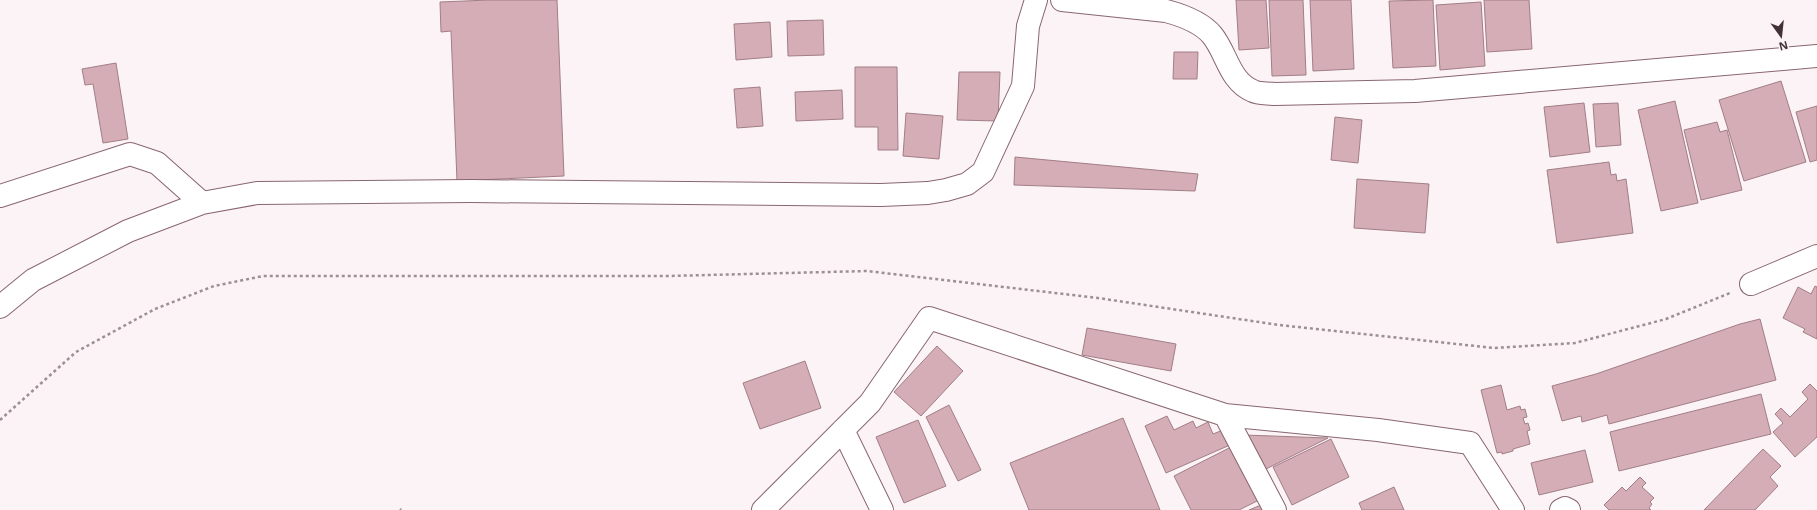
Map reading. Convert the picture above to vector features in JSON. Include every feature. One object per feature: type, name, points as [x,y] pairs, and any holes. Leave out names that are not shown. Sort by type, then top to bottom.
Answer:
[{"type":"street","points":[[0,307],[33,280],[128,230],[202,203],[256,193],[479,191],[881,195],[928,193],[967,184],[983,172],[1023,86],[1028,26],[1036,0]]},
{"type":"street","points":[[1062,0],[1166,11],[1179,15],[1212,35],[1234,76],[1241,85],[1254,92],[1274,94],[1415,91],[1817,56]]},
{"type":"street","points":[[0,196],[130,154],[157,163],[202,203]]},
{"type":"street","points":[[1751,284],[1817,256]]},
{"type":"street","points":[[762,510],[870,403],[929,318],[1225,415],[1378,430],[1470,443],[1513,510]]},
{"type":"street","points":[[1225,415],[1275,510]]},
{"type":"street","points":[[843,430],[882,510]]},
{"type":"street","points":[[1560,510],[1565,508],[1569,510]]},
{"type":"path","points":[[0,420],[76,352]]},
{"type":"building","points":[[557,0],[564,176],[457,181],[451,31],[441,32],[440,2]]},
{"type":"building","points":[[1236,0],[1266,0],[1269,48],[1239,50]]},
{"type":"building","points":[[1269,0],[1303,0],[1306,75],[1272,76]]},
{"type":"building","points":[[1310,0],[1351,0],[1354,69],[1313,71]]},
{"type":"building","points":[[1433,0],[1436,66],[1393,68],[1389,1]]},
{"type":"building","points":[[1484,0],[1529,0],[1532,49],[1487,52]]},
{"type":"building","points":[[1481,2],[1485,66],[1440,70],[1436,5]]},
{"type":"building","points":[[823,20],[824,55],[788,56],[787,21]]},
{"type":"building","points":[[770,22],[772,57],[736,60],[734,24]]},
{"type":"building","points":[[1174,52],[1198,52],[1197,79],[1173,79]]},
{"type":"building","points":[[116,63],[128,139],[103,143],[93,84],[85,85],[82,69]]},
{"type":"building","points":[[855,67],[897,67],[898,150],[878,150],[878,127],[855,127]]},
{"type":"building","points":[[959,72],[1000,72],[998,121],[957,120]]},
{"type":"building","points":[[1781,81],[1806,162],[1744,181],[1719,100]]},
{"type":"building","points":[[760,87],[763,126],[737,128],[734,89]]},
{"type":"building","points":[[842,90],[843,119],[796,121],[795,92]]},
{"type":"building","points":[[1675,101],[1698,203],[1661,211],[1638,110]]},
{"type":"building","points":[[1584,103],[1590,152],[1550,157],[1544,107]]},
{"type":"building","points":[[1618,103],[1621,145],[1596,147],[1593,104]]},
{"type":"building","points":[[1817,106],[1817,160],[1810,162],[1796,112]]},
{"type":"building","points":[[906,113],[943,116],[939,159],[903,156]]},
{"type":"building","points":[[1335,117],[1362,120],[1358,163],[1331,160]]},
{"type":"building","points":[[1717,122],[1720,132],[1727,130],[1742,190],[1701,200],[1684,130]]},
{"type":"building","points":[[1015,157],[1198,174],[1195,191],[1014,185]]},
{"type":"building","points":[[1609,162],[1611,175],[1616,174],[1617,181],[1626,179],[1633,233],[1557,243],[1547,170]]},
{"type":"building","points":[[1357,179],[1429,184],[1425,233],[1354,228]]},
{"type":"building","points":[[1815,286],[1817,287],[1817,339],[1803,332],[1805,329],[1783,318],[1798,287],[1811,294]]},
{"type":"building","points":[[1760,319],[1776,380],[1609,424],[1607,415],[1582,422],[1581,416],[1562,421],[1552,386],[1596,374],[1740,324]]},
{"type":"building","points":[[1087,328],[1176,344],[1171,371],[1082,355]]},
{"type":"building","points":[[937,346],[963,371],[921,416],[894,392]]},
{"type":"building","points":[[805,361],[821,408],[760,429],[743,383]]},
{"type":"building","points":[[1810,384],[1817,391],[1817,437],[1795,457],[1773,432],[1783,423],[1775,414],[1781,408],[1790,417],[1808,399],[1802,392]]},
{"type":"building","points":[[1501,385],[1507,410],[1520,406],[1521,410],[1525,409],[1527,417],[1523,418],[1525,424],[1528,423],[1530,430],[1527,431],[1530,444],[1502,454],[1502,452],[1497,453],[1481,390]]},
{"type":"building","points":[[1761,394],[1771,434],[1619,471],[1610,432]]},
{"type":"building","points":[[949,405],[981,470],[958,481],[926,417]]},
{"type":"building","points":[[1167,416],[1174,430],[1193,421],[1196,428],[1208,422],[1213,434],[1223,430],[1230,445],[1166,473],[1145,426]]},
{"type":"building","points":[[1123,418],[1160,510],[1029,510],[1010,463]]},
{"type":"building","points":[[918,420],[946,486],[904,503],[876,437]]},
{"type":"building","points":[[1244,435],[1328,438],[1262,471]]},
{"type":"building","points":[[1331,439],[1349,477],[1292,505],[1273,467]]},
{"type":"building","points":[[1233,446],[1259,500],[1239,510],[1191,510],[1174,476]]},
{"type":"building","points":[[1763,449],[1781,466],[1770,477],[1778,486],[1755,510],[1704,510]]},
{"type":"building","points":[[1585,450],[1593,482],[1539,495],[1531,463]]},
{"type":"building","points":[[1640,477],[1646,483],[1642,487],[1654,498],[1650,502],[1652,504],[1649,508],[1651,510],[1609,510],[1604,505],[1622,487],[1626,491]]},
{"type":"building","points":[[1394,487],[1404,510],[1362,510],[1359,503]]},
{"type":"building","points":[[1261,505],[1263,510],[1249,510]]}]
